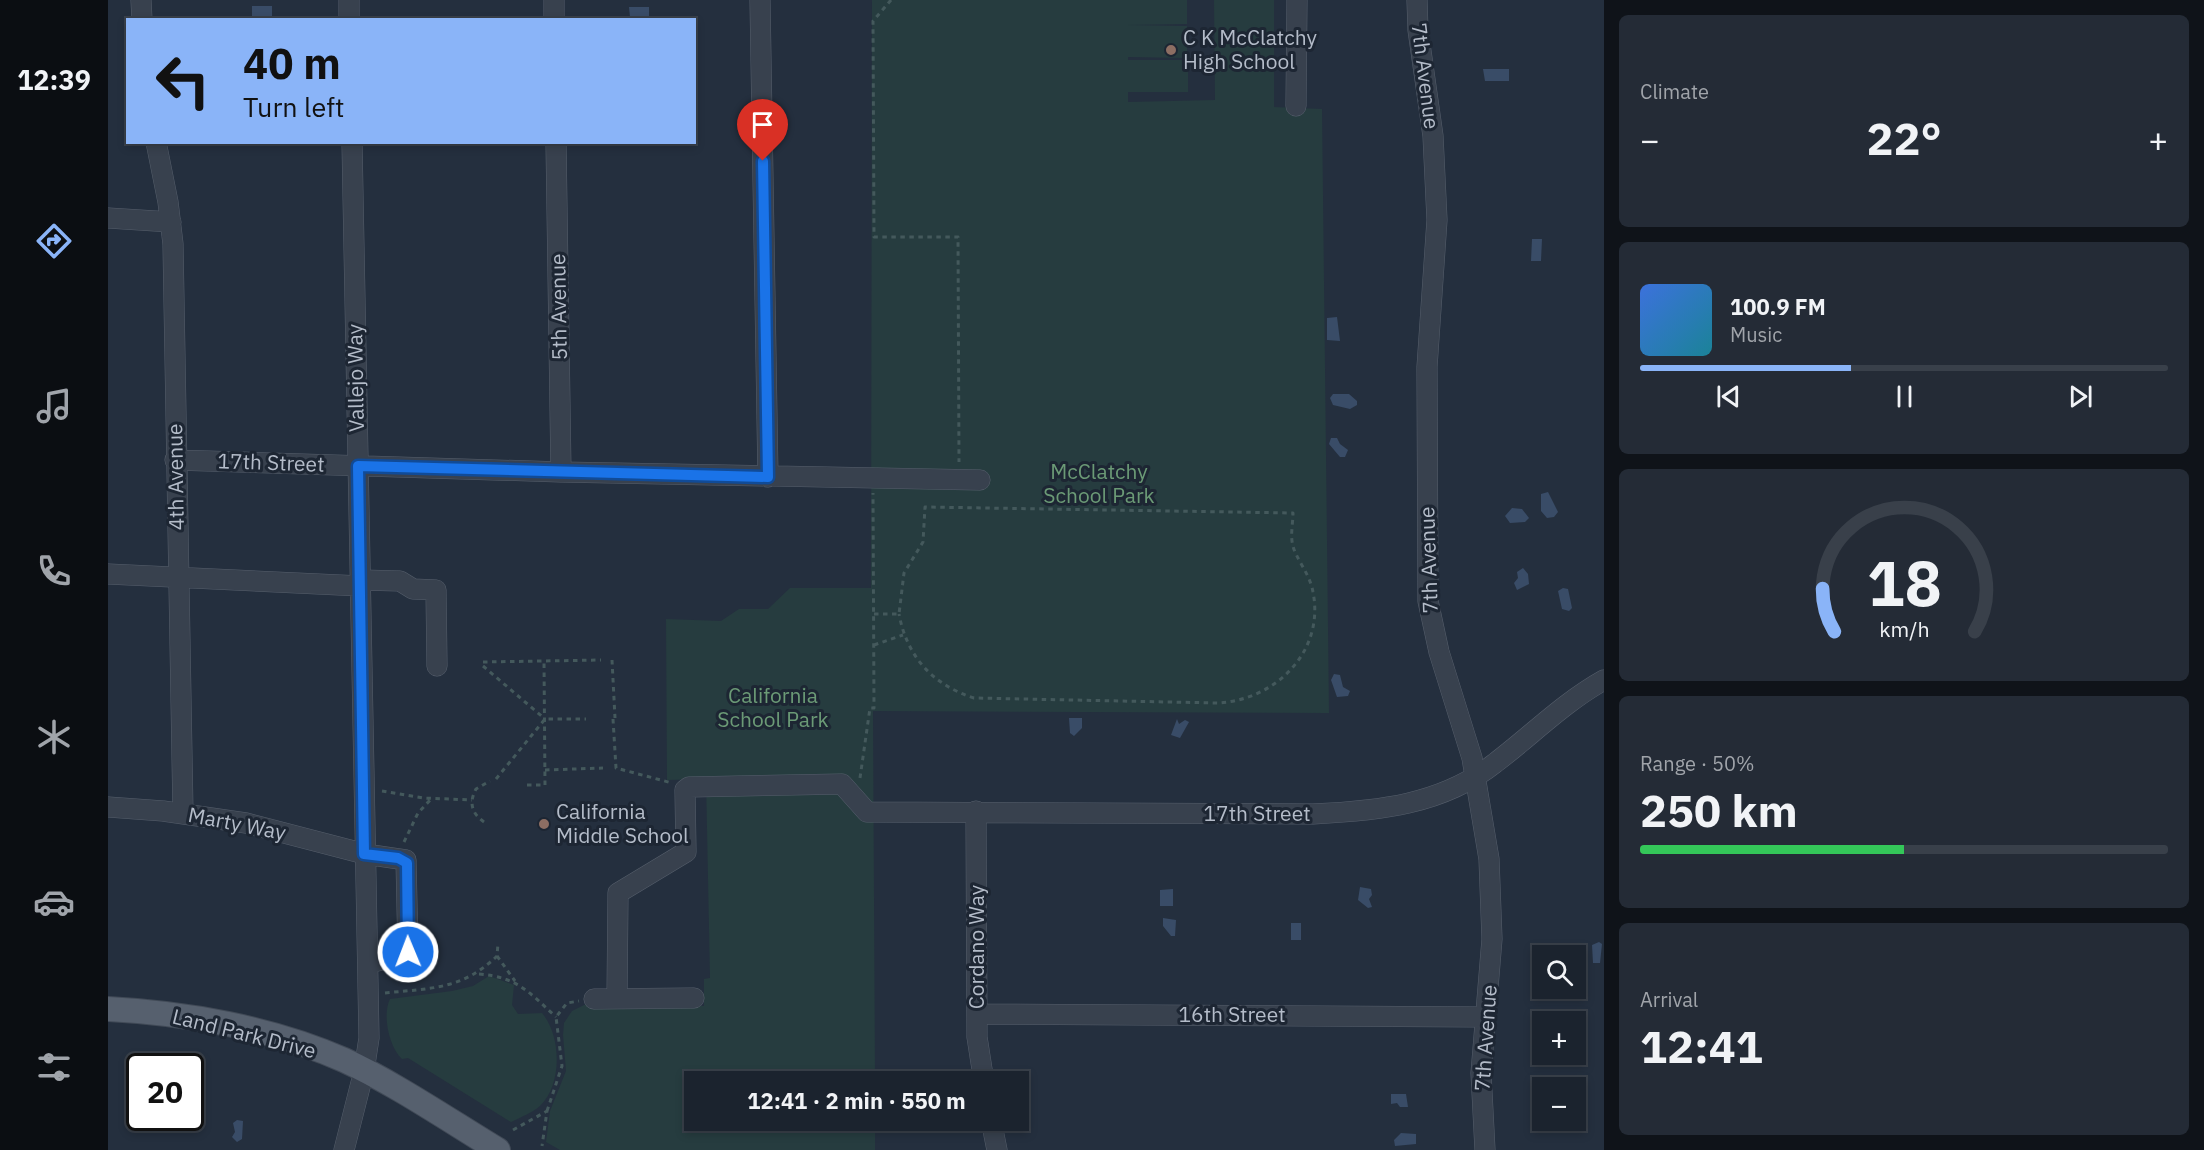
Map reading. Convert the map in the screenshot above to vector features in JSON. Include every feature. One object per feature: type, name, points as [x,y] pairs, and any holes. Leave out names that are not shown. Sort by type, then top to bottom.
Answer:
[{"type":"main road","name":"Land Park Drive","points":[[108,1009],[183,1017],[252,1031],[327,1054],[364,1071],[498,1150]]},
{"type":"street","points":[[141,0],[142,18]]},
{"type":"street","points":[[349,0],[349,18]]},
{"type":"street","points":[[554,0],[554,18]]},
{"type":"street","points":[[760,0],[768,477]]},
{"type":"street","points":[[1296,106],[1297,0]]},
{"type":"street","name":"7th Avenue","points":[[1417,0],[1418,30],[1432,127],[1437,220],[1427,367],[1428,601],[1439,652],[1469,747],[1489,859],[1492,901],[1491,974],[1481,1091],[1485,1150]]},
{"type":"street","name":"4th Avenue","points":[[156,144],[171,222],[183,813]]},
{"type":"street","name":"Vallejo Way","points":[[344,1150],[364,1071],[369,1038],[352,144]]},
{"type":"street","name":"5th Avenue","points":[[556,144],[561,472]]},
{"type":"street","points":[[108,218],[171,222]]},
{"type":"street","name":"17th Street","points":[[176,460],[561,472],[980,480]]},
{"type":"street","points":[[108,574],[361,583],[400,581],[413,589],[436,590],[437,666]]},
{"type":"street","name":"17th Street","points":[[689,787],[842,784],[864,811],[871,812],[1347,813],[1410,804],[1459,786],[1494,764],[1555,712],[1604,680]]},
{"type":"street","points":[[617,999],[618,893],[686,852],[685,790],[689,787]]},
{"type":"street","name":"Marty Way","points":[[108,807],[183,813],[266,828],[364,854],[398,858]]},
{"type":"street","name":"Cordano Way","points":[[976,811],[977,1014],[978,1050],[982,1071]]},
{"type":"street","points":[[368,963],[406,955],[408,952],[407,863],[398,858]]},
{"type":"street","points":[[594,999],[694,998]]},
{"type":"street","name":"16th Street","points":[[977,1014],[1486,1017]]},
{"type":"street","points":[[993,1131],[997,1150]]},
{"type":"path","points":[[891,0],[873,21],[874,237],[958,237],[959,464]]},
{"type":"path","points":[[861,783],[870,708],[874,708],[872,477]]},
{"type":"path","points":[[925,507],[1293,513],[1293,546],[1314,592],[1313,627],[1296,664],[1287,675],[1264,692],[1235,702],[982,700],[960,694],[934,678],[914,657],[903,635],[899,614],[904,573],[923,542],[925,507]]},
{"type":"path","points":[[874,614],[899,614]]},
{"type":"path","points":[[874,645],[903,635]]},
{"type":"path","points":[[586,719],[545,719],[483,664],[601,660]]},
{"type":"path","points":[[612,660],[615,768],[689,787]]},
{"type":"path","points":[[527,785],[545,785],[544,661]]},
{"type":"path","points":[[496,779],[545,719]]},
{"type":"path","points":[[545,770],[603,768]]},
{"type":"path","points":[[484,822],[473,810],[472,800],[476,789],[490,781]]},
{"type":"path","points":[[365,790],[472,800]]},
{"type":"path","points":[[398,858],[414,819],[432,798]]},
{"type":"path","points":[[498,943],[497,956],[516,982],[556,1017],[562,1066],[547,1111],[542,1146]]},
{"type":"path","points":[[479,974],[497,956]]},
{"type":"path","points":[[385,993],[450,985],[479,974],[502,975],[516,982]]},
{"type":"path","points":[[556,1017],[567,1003],[594,999]]},
{"type":"path","points":[[513,1130],[547,1111]]},
{"type":"green space","name":"McClatchy School Park","points":[[872,0],[1187,0],[1187,24],[1128,25],[1187,26],[1187,58],[1128,57],[1128,60],[1188,60],[1188,92],[1128,92],[1128,102],[1215,100],[1214,0],[1274,0],[1274,107],[1322,109],[1329,713],[873,711],[875,1071],[684,1071],[684,1131],[875,1131],[875,1150],[560,1150],[546,1142],[550,1111],[566,1071],[564,1023],[572,1011],[584,1005],[595,1004],[704,1006],[704,979],[710,978],[706,779],[667,780],[666,619],[721,621],[739,609],[768,609],[790,588],[871,588]]},
{"type":"green space","points":[[489,976],[514,985],[512,1005],[518,1014],[542,1013],[548,1022],[556,1046],[556,1073],[547,1097],[540,1106],[511,1122],[408,1058],[402,1059],[397,1054],[388,1030],[387,1013],[390,999],[452,991],[473,986]]},
{"type":"water","points":[[252,6],[272,6],[272,16],[261,18],[252,16]]},
{"type":"water","points":[[629,7],[649,7],[649,17],[630,17]]},
{"type":"water","points":[[1483,69],[1509,69],[1509,81],[1485,81]]},
{"type":"water","points":[[1532,239],[1542,239],[1541,261],[1531,261]]},
{"type":"water","points":[[1337,317],[1340,341],[1327,340],[1327,318]]},
{"type":"water","points":[[1333,394],[1349,394],[1357,401],[1357,405],[1350,409],[1333,405],[1330,398]]},
{"type":"water","points":[[1331,438],[1337,438],[1340,444],[1348,450],[1345,457],[1340,457],[1329,444]]},
{"type":"water","points":[[1548,492],[1558,512],[1554,517],[1547,518],[1541,511],[1541,494]]},
{"type":"water","points":[[1512,508],[1522,509],[1529,518],[1525,522],[1510,523],[1505,516]]},
{"type":"water","points":[[1523,568],[1528,574],[1529,584],[1517,590],[1514,583],[1518,578],[1517,572]]},
{"type":"water","points":[[1563,588],[1568,589],[1572,608],[1569,611],[1562,609],[1558,591]]},
{"type":"water","points":[[1334,674],[1340,675],[1343,687],[1350,691],[1348,696],[1337,697],[1331,680]]},
{"type":"water","points":[[1069,718],[1082,718],[1082,728],[1074,736],[1070,733]]},
{"type":"water","points":[[1177,719],[1179,724],[1185,720],[1189,722],[1180,738],[1171,735]]},
{"type":"water","points":[[1360,887],[1371,889],[1372,895],[1369,899],[1372,907],[1368,908],[1358,900]]},
{"type":"water","points":[[1173,889],[1173,906],[1160,906],[1160,890]]},
{"type":"water","points":[[1163,918],[1176,920],[1175,936],[1171,936],[1163,926]]},
{"type":"water","points":[[1291,923],[1301,923],[1301,940],[1291,940]]},
{"type":"water","points":[[1599,942],[1602,944],[1600,963],[1593,963],[1592,945]]},
{"type":"water","points":[[1391,1094],[1406,1094],[1408,1107],[1400,1107],[1397,1103],[1391,1104]]},
{"type":"water","points":[[237,1120],[243,1121],[242,1139],[237,1142],[232,1137],[235,1132],[233,1123]]},
{"type":"water","points":[[1401,1133],[1416,1134],[1416,1144],[1395,1146],[1394,1140]]},
{"type":"place","name":"C K McClatchy High School","points":[[1171,50]]},
{"type":"place","name":"California Middle School","points":[[544,824]]},
{"type":"route","points":[[408,952],[406,860],[364,854],[365,790],[358,466],[768,477],[763,161]]},
{"type":"park label","name":"California School Park","points":[[773,708]]}]
